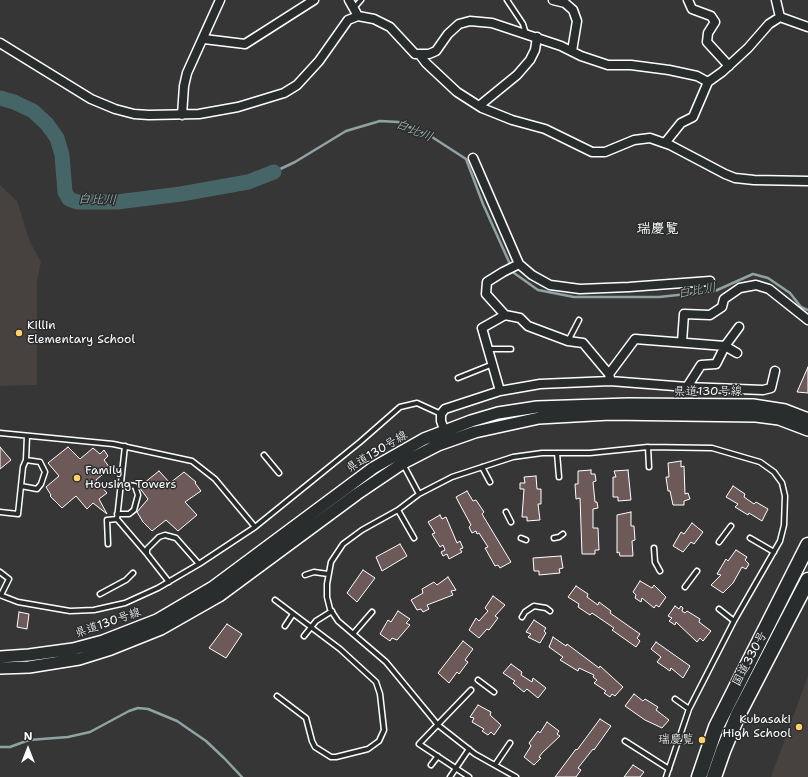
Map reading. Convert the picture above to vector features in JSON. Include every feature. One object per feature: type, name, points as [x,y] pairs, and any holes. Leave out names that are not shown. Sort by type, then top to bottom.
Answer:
[{"type":"highway","name":"国道330号","points":[[699,777],[716,727],[808,545]]},
{"type":"highway","name":"国道330号","points":[[714,777],[738,715],[808,580]]},
{"type":"main road","name":"県道130号線","points":[[0,657],[73,649],[103,641],[157,620],[213,587],[349,484],[397,453],[444,430],[498,413],[537,407],[566,405],[753,405],[785,410],[806,417]]},
{"type":"main road","name":"県道130号線","points":[[0,668],[29,667],[79,658],[139,639],[182,618],[253,572],[357,494],[403,463],[448,441],[500,425],[539,418],[573,415],[716,415],[756,416],[779,419],[808,430]]},
{"type":"main road","points":[[779,419],[808,437]]},
{"type":"street","points":[[182,115],[184,86],[187,72],[204,39],[220,0]]},
{"type":"street","points":[[204,39],[245,44],[314,0]]},
{"type":"street","points":[[349,0],[358,16]]},
{"type":"street","points":[[553,0],[565,3],[573,10],[578,21],[572,51]]},
{"type":"street","points":[[688,0],[692,9],[711,16],[715,22],[708,33],[707,42],[728,66]]},
{"type":"street","points":[[776,0],[780,17]]},
{"type":"street","points":[[0,43],[91,99],[115,109],[134,114],[199,114],[222,111],[284,93],[297,85],[319,61],[348,20],[358,16],[374,20],[390,27],[412,52],[420,55],[426,63],[456,92],[479,106],[512,120],[545,129],[592,152],[605,152],[641,138],[650,138],[665,143],[735,178],[754,180],[808,181]]},
{"type":"street","points":[[665,143],[681,123],[693,117],[708,82],[748,48],[768,24],[780,17],[808,27]]},
{"type":"street","points":[[420,55],[436,51],[448,34],[459,24],[470,21],[492,23],[537,37],[581,56],[608,65],[631,65],[669,70],[697,76],[708,82]]},
{"type":"street","points":[[479,106],[517,76],[530,60],[535,50],[537,37]]},
{"type":"street","points":[[473,158],[518,265],[550,285],[580,289],[710,281]]},
{"type":"street","points":[[518,265],[506,270],[487,282],[486,294],[506,315],[520,318],[528,326],[568,341],[583,343],[610,377]]},
{"type":"street","points":[[682,342],[684,314],[710,315],[722,307],[724,299],[740,288],[756,285],[769,289],[808,320]]},
{"type":"street","points":[[500,390],[482,328],[506,315]]},
{"type":"street","points":[[687,387],[701,365],[716,364],[725,346],[738,327]]},
{"type":"street","points":[[610,377],[635,339],[725,346],[737,352]]},
{"type":"street","points":[[448,441],[441,421],[441,414],[445,409],[500,390],[540,384],[610,377],[687,387],[763,390],[771,388],[775,371]]},
{"type":"lane","points":[[354,8],[361,0]]},
{"type":"lane","points":[[507,0],[523,24],[526,34]]},
{"type":"lane","points":[[568,341],[579,320]]},
{"type":"lane","points":[[488,349],[511,349]]},
{"type":"lane","points":[[458,378],[493,364]]},
{"type":"lane","points":[[0,572],[10,579],[1,595],[18,602],[51,608],[84,611],[125,603],[169,582],[255,527],[360,442],[400,407],[417,403],[441,414]]},
{"type":"lane","points":[[0,433],[125,446],[192,461],[215,479],[255,527]]},
{"type":"lane","points":[[0,512],[18,514],[22,467],[26,460],[27,436]]},
{"type":"lane","points":[[125,446],[117,516],[169,582]]},
{"type":"lane","points":[[648,447],[649,467]]},
{"type":"lane","points":[[516,777],[469,750],[438,725],[386,662],[338,621],[332,611],[327,597],[328,574],[331,562],[343,544],[362,530],[398,510],[419,494],[452,477],[513,457],[556,453],[590,453],[648,447],[712,448],[760,462],[774,472],[782,483],[786,510],[784,525],[780,541],[734,621],[689,709],[666,777]]},
{"type":"lane","points":[[397,453],[419,494]]},
{"type":"lane","points":[[556,453],[559,477]]},
{"type":"lane","points":[[264,455],[279,473]]},
{"type":"lane","points":[[21,486],[37,489],[41,484],[45,472],[40,462],[26,460]]},
{"type":"lane","points":[[482,467],[490,482]]},
{"type":"lane","points":[[108,544],[107,520],[117,516],[129,514],[134,510],[138,495],[135,486],[121,484]]},
{"type":"lane","points":[[398,510],[414,538]]},
{"type":"lane","points":[[506,512],[511,522]]},
{"type":"lane","points":[[719,542],[731,526]]},
{"type":"lane","points":[[554,538],[559,538],[563,534]]},
{"type":"lane","points":[[148,554],[148,548],[152,542],[159,537],[169,536],[176,538],[199,564]]},
{"type":"lane","points":[[521,538],[526,540]]},
{"type":"lane","points":[[750,538],[774,552]]},
{"type":"lane","points":[[654,548],[655,562],[660,571]]},
{"type":"lane","points":[[685,587],[697,571]]},
{"type":"lane","points":[[305,575],[314,572],[328,574]]},
{"type":"lane","points":[[100,594],[126,580],[133,573]]},
{"type":"lane","points":[[275,600],[340,649],[376,682],[380,694],[385,726],[383,735],[368,749],[336,758],[315,747],[306,718],[277,696]]},
{"type":"lane","points":[[522,617],[525,612],[534,606],[546,608],[550,611]]},
{"type":"lane","points":[[719,609],[734,621]]},
{"type":"lane","points":[[304,636],[316,622],[332,611]]},
{"type":"lane","points":[[353,634],[372,612]]},
{"type":"lane","points":[[285,626],[293,614]]},
{"type":"lane","points":[[478,680],[494,692]]},
{"type":"lane","points":[[469,777],[419,744],[472,690]]},
{"type":"lane","points":[[675,699],[689,709]]},
{"type":"lane","points":[[624,741],[669,769]]},
{"type":"lane","points":[[496,765],[510,742]]},
{"type":"lane","points":[[450,777],[469,750]]},
{"type":"lane","points":[[432,765],[438,756]]},
{"type":"shaded area","name":"Killin Elementary School","points":[[0,185],[17,201],[30,242],[41,262],[37,281],[37,385],[0,386]]},
{"type":"shaded area","name":"Kubasaki High School","points":[[808,676],[808,777],[771,777]]},
{"type":"building","points":[[808,367],[808,393],[797,392]]},
{"type":"building","points":[[0,447],[11,460],[0,469]]},
{"type":"building","name":"Family Housing Towers","points":[[68,447],[80,459],[93,448],[100,454],[104,450],[108,456],[104,460],[110,468],[96,480],[107,493],[99,499],[107,514],[93,503],[87,509],[76,496],[62,508],[50,496],[51,495],[46,487],[59,476],[48,463]]},
{"type":"building","points":[[681,461],[681,467],[684,466],[685,494],[688,493],[690,499],[684,501],[684,505],[673,505],[670,491],[668,491],[666,477],[669,477],[668,463]]},
{"type":"building","points":[[591,470],[591,474],[595,474],[596,481],[593,482],[595,502],[597,502],[598,508],[593,509],[593,528],[598,528],[599,550],[595,550],[595,554],[582,554],[580,498],[576,499],[575,484],[578,484],[578,471]]},
{"type":"building","points":[[628,470],[631,500],[618,501],[618,497],[613,497],[613,477],[616,477],[614,471]]},
{"type":"building","name":"Family Housing Towers","points":[[159,471],[170,483],[184,472],[196,482],[195,483],[201,491],[185,502],[197,515],[178,531],[166,520],[152,531],[143,522],[137,512],[148,499],[139,487]]},
{"type":"building","points":[[536,476],[537,489],[541,489],[541,504],[538,504],[540,520],[527,521],[527,517],[522,517],[524,489],[520,489],[520,483],[525,483],[524,477]]},
{"type":"building","points":[[733,486],[745,494],[744,497],[754,504],[756,502],[768,509],[762,521],[735,507],[738,504],[726,497]]},
{"type":"building","points":[[467,491],[473,501],[476,500],[484,512],[482,514],[511,562],[500,568],[498,565],[495,566],[485,548],[488,547],[479,533],[477,534],[476,531],[472,533],[469,527],[471,525],[456,497]]},
{"type":"building","points":[[631,512],[631,526],[634,526],[635,540],[632,541],[633,556],[620,556],[619,552],[617,553],[617,515]]},
{"type":"building","points":[[440,515],[442,519],[446,517],[457,543],[460,541],[463,548],[460,549],[462,552],[449,559],[447,554],[443,556],[441,552],[445,550],[443,545],[440,547],[432,534],[435,533],[428,522]]},
{"type":"building","points":[[692,523],[703,532],[694,544],[691,542],[683,552],[673,546],[681,532],[684,534]]},
{"type":"building","points":[[400,544],[407,556],[382,571],[376,557]]},
{"type":"building","points":[[736,550],[747,557],[745,560],[749,564],[746,569],[742,567],[733,583],[723,593],[711,585],[721,575],[717,574],[726,559],[728,561]]},
{"type":"building","points":[[561,556],[563,568],[559,569],[560,573],[539,575],[539,571],[534,571],[533,558]]},
{"type":"building","points":[[363,570],[375,578],[357,602],[347,593]]},
{"type":"building","points":[[448,577],[456,590],[451,591],[453,595],[427,605],[429,609],[423,612],[421,609],[417,610],[411,600],[423,593],[422,589],[434,582],[437,585]]},
{"type":"building","points":[[640,581],[652,588],[654,585],[666,597],[659,607],[656,605],[654,608],[642,598],[641,602],[635,598],[636,595],[633,592]]},
{"type":"building","points":[[576,586],[588,594],[587,597],[598,605],[599,602],[611,611],[610,613],[640,634],[637,638],[640,641],[636,647],[612,630],[614,628],[592,613],[590,615],[578,607],[579,604],[568,597]]},
{"type":"building","points":[[493,596],[505,605],[495,616],[498,618],[489,630],[487,629],[479,638],[469,630],[476,618],[479,621],[488,611],[485,608]]},
{"type":"building","points":[[675,606],[679,609],[681,606],[683,608],[682,611],[685,613],[687,611],[700,619],[699,622],[711,631],[703,641],[700,638],[697,642],[676,622],[675,625],[669,621],[672,618],[668,616]]},
{"type":"building","points":[[398,611],[410,619],[406,623],[410,625],[397,640],[392,638],[390,641],[380,634],[388,620],[391,622]]},
{"type":"building","points":[[19,612],[29,614],[27,629],[17,627]]},
{"type":"building","points":[[534,620],[546,628],[544,631],[546,633],[540,643],[528,637],[531,634],[526,632]]},
{"type":"building","points":[[227,624],[242,634],[226,658],[209,648]]},
{"type":"building","points":[[553,637],[566,646],[567,644],[599,668],[600,666],[623,687],[615,696],[612,694],[610,697],[604,693],[606,691],[594,683],[597,680],[593,677],[594,675],[579,668],[578,671],[560,660],[563,657],[549,647]]},
{"type":"building","points":[[463,641],[473,649],[465,660],[468,662],[459,674],[457,672],[449,683],[438,673]]},
{"type":"building","points":[[656,642],[690,666],[683,678],[671,668],[670,671],[657,662],[661,657],[651,649]]},
{"type":"building","points":[[511,664],[522,672],[521,675],[532,682],[533,678],[546,688],[538,698],[527,689],[524,692],[513,683],[515,681],[503,673]]},
{"type":"building","points":[[634,694],[643,701],[645,699],[658,707],[656,710],[669,720],[662,728],[645,720],[625,706]]},
{"type":"building","points":[[478,705],[491,712],[490,715],[501,725],[494,735],[491,732],[488,735],[482,731],[484,729],[472,722],[474,718],[470,717]]},
{"type":"building","points":[[600,719],[611,726],[594,750],[593,749],[578,768],[581,770],[576,777],[555,777],[576,749],[577,750]]},
{"type":"building","points":[[547,722],[559,731],[557,734],[560,736],[542,753],[539,757],[541,758],[534,765],[524,757],[531,746],[529,743],[538,731],[540,733]]},
{"type":"building","points":[[633,765],[644,772],[640,777],[624,777]]},
{"type":"waterway","name":"白比川","points":[[0,98],[14,102],[33,111],[47,124],[57,138],[62,155],[65,192],[69,199],[77,202],[117,202],[181,194],[248,182],[274,172]]},
{"type":"waterway","name":"白比川","points":[[274,172],[295,162],[346,131],[380,121],[398,122],[432,137],[466,159],[483,204],[514,273],[538,290],[574,297],[659,297],[715,291],[753,274],[768,278],[790,293],[801,307],[808,310]]},
{"type":"waterway","points":[[0,747],[10,747],[29,740],[68,737],[90,732],[129,711],[138,708],[148,709],[177,721],[206,741],[242,777]]},
{"type":"place","name":"Killin Elementary School","points":[[19,333]]},
{"type":"place","name":"Family Housing Towers","points":[[77,478]]},
{"type":"place","name":"Kubasaki High School","points":[[799,727]]},
{"type":"place","name":"瑞慶覧","points":[[702,740]]},
{"type":"district","name":"瑞慶覧","points":[[658,229]]}]
